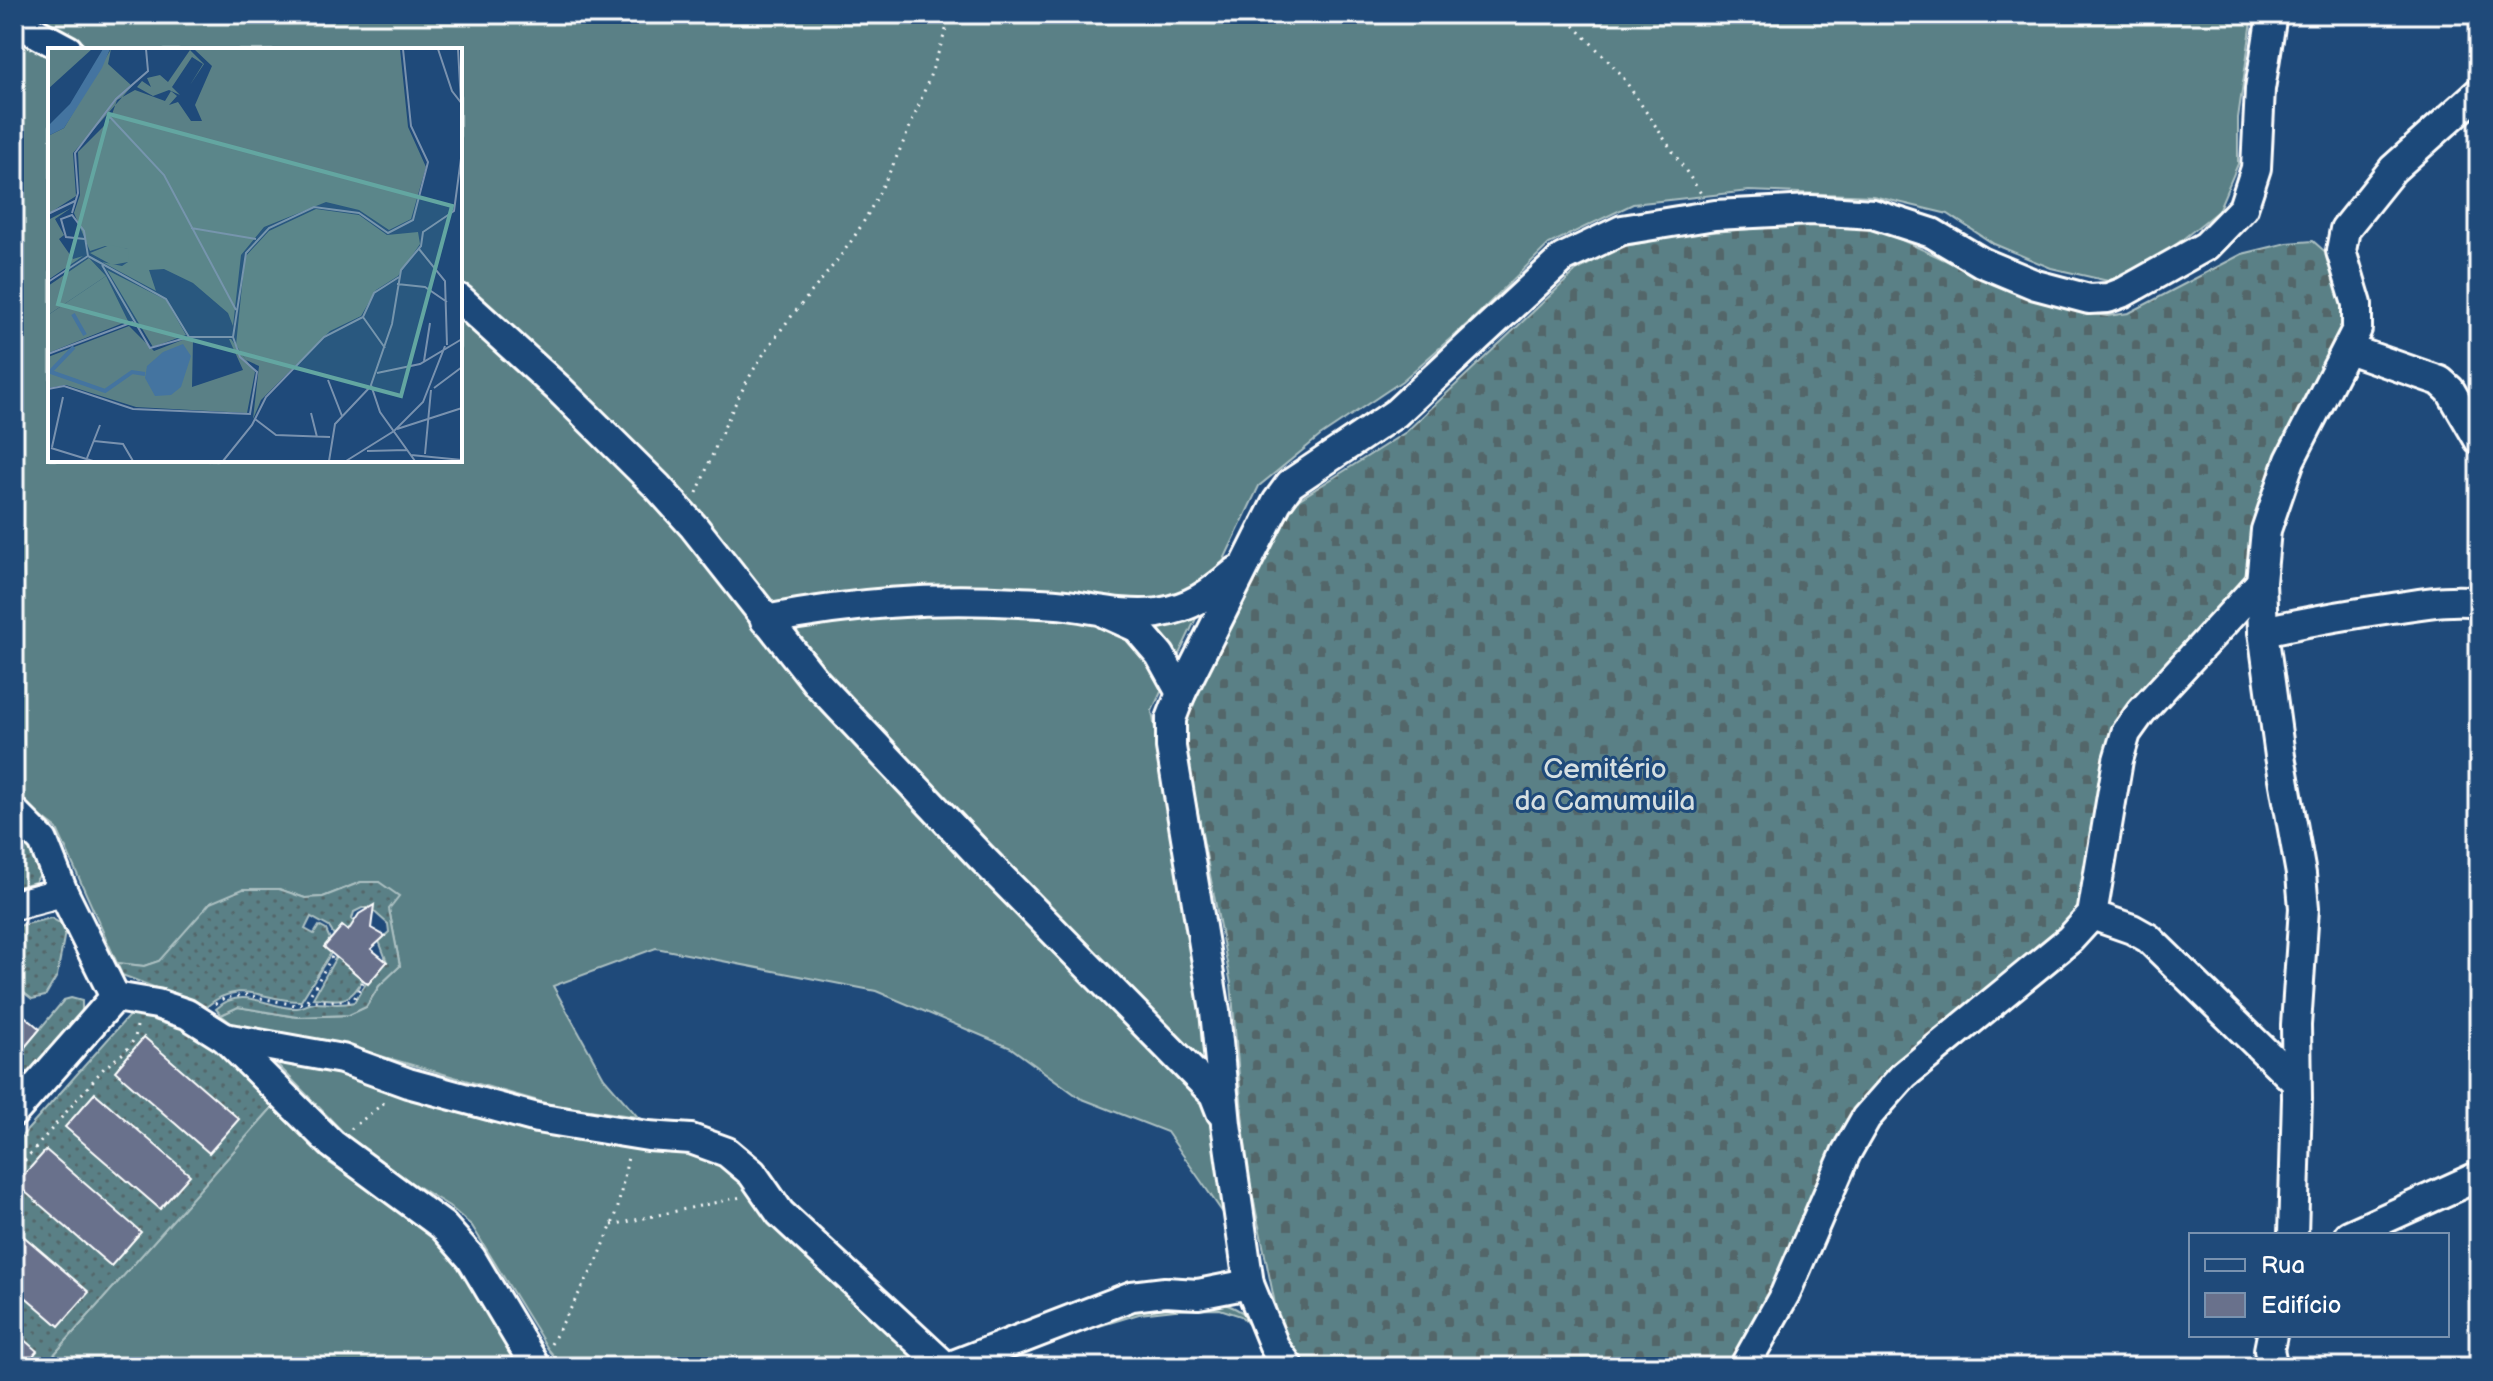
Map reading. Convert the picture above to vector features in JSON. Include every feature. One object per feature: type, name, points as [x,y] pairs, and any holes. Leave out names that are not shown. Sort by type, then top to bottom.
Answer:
[{"type":"street","points":[[1289,1367],[1275,1348],[1249,1284],[1226,1124],[1215,1011],[1171,747],[1171,719],[1246,563],[1277,502],[1290,484],[1396,413],[1563,258],[1622,230],[1715,215],[1811,210],[1873,214],[1932,233],[1981,262],[2036,285],[2089,299],[2108,298],[2124,292],[2206,246],[2243,208],[2256,168],[2260,89],[2272,14]]},
{"type":"street","points":[[14,21],[64,48]]},
{"type":"street","points":[[2293,1233],[2296,1025],[2304,908],[2263,631],[2261,582],[2266,530],[2290,460],[2357,329],[2357,304],[2341,251],[2345,229],[2393,169],[2479,92]]},
{"type":"street","points":[[462,301],[558,388],[658,487],[817,683],[1214,1094],[1226,1124]]},
{"type":"street","points":[[2348,349],[2440,381],[2450,390],[2479,440]]},
{"type":"street","points":[[765,620],[888,601],[960,599],[1157,613],[1202,600],[1246,563]]},
{"type":"street","points":[[1744,1367],[1785,1294],[1846,1153],[1866,1118],[1904,1075],[2070,939],[2092,915],[2118,760],[2126,733],[2141,712],[2261,582]]},
{"type":"street","points":[[2263,631],[2339,615],[2424,603],[2456,599],[2479,602]]},
{"type":"street","points":[[1101,611],[1136,627],[1160,655],[1181,693]]},
{"type":"street","points":[[14,812],[43,841],[63,892],[115,997]]},
{"type":"street","points":[[14,905],[63,892]]},
{"type":"street","points":[[2092,915],[2148,938],[2296,1082]]},
{"type":"street","points":[[115,997],[157,1004],[187,1014],[225,1038],[332,1144],[443,1226],[471,1258],[542,1358]]},
{"type":"street","points":[[14,1112],[115,997]]},
{"type":"street","points":[[225,1038],[342,1059],[408,1083],[537,1118],[691,1139],[727,1152],[752,1173],[780,1213],[947,1367],[1132,1296],[1165,1292],[1198,1294],[1249,1284]]},
{"type":"street","points":[[2353,1233],[2479,1176]]},
{"type":"street","points":[[2272,1337],[2269,1350],[2273,1367]]},
{"type":"path","points":[[686,519],[734,408],[768,346],[832,267],[868,214],[937,58],[951,14]]},
{"type":"path","points":[[1563,14],[1620,73],[1715,215]]},
{"type":"path","points":[[306,1002],[333,955]]},
{"type":"path","points":[[211,1008],[235,995],[256,995],[295,1005],[349,1001],[354,999],[364,980]]},
{"type":"path","points":[[15,1178],[104,1068],[121,1057],[135,1038],[137,1022]]},
{"type":"path","points":[[135,1038],[140,1042]]},
{"type":"path","points":[[113,1063],[118,1067]]},
{"type":"path","points":[[332,1144],[408,1083]]},
{"type":"path","points":[[85,1091],[92,1097]]},
{"type":"path","points":[[61,1120],[67,1125]]},
{"type":"path","points":[[542,1358],[598,1259],[612,1225],[632,1133]]},
{"type":"path","points":[[36,1149],[42,1154]]},
{"type":"path","points":[[612,1225],[765,1192]]},
{"type":"green space","points":[[27,14],[2253,14],[2238,118],[2238,164],[2218,211],[2163,255],[2108,281],[2051,268],[1994,244],[1948,214],[1873,196],[1749,191],[1633,204],[1549,244],[1476,316],[1402,381],[1320,436],[1259,486],[1152,711],[1204,1027],[1223,1213],[1167,1132],[1080,1098],[1011,1048],[876,991],[656,948],[553,986],[604,1078],[638,1117],[549,1104],[332,1042],[240,1030],[221,1015],[238,1007],[297,1017],[349,1015],[366,1007],[379,986],[400,966],[389,909],[379,882],[361,882],[323,897],[305,898],[279,889],[175,946],[159,961],[144,966],[117,963],[57,829],[14,796],[14,41],[35,43]]},
{"type":"green space","name":"Cemitério da Camumuila","points":[[1812,224],[1880,230],[1997,284],[2088,313],[2107,316],[2129,313],[2242,254],[2287,243],[2313,241],[2329,255],[2344,292],[2345,319],[2283,449],[2253,574],[2131,710],[2084,897],[2077,914],[1893,1070],[1732,1367],[1307,1367],[1281,1333],[1247,1168],[1231,984],[1181,724],[1295,502],[1406,432],[1576,271],[1620,247],[1689,234]]},
{"type":"green space","points":[[14,826],[26,838],[43,870],[35,882],[14,888]]},
{"type":"green space","points":[[361,882],[379,882],[399,896],[389,909],[400,966],[379,986],[366,1007],[349,1015],[297,1017],[238,1007],[221,1015],[216,1009],[226,1002],[247,998],[287,1008],[312,1003],[354,1002],[367,982],[387,962],[379,941],[389,932],[388,924],[370,908],[354,912],[352,919],[357,927],[356,937],[342,926],[334,935],[329,927],[311,917],[305,929],[314,934],[319,926],[326,930],[330,939],[324,947],[331,953],[301,1001],[242,992],[219,998],[206,1007],[122,975],[117,963],[144,966],[159,961],[210,903],[243,889],[279,889],[305,898],[323,897]]},
{"type":"green space","points":[[51,918],[63,925],[65,932],[57,976],[45,996],[32,999],[14,985],[14,927]]},
{"type":"green space","points":[[336,957],[363,979],[353,993],[343,999],[313,998]]},
{"type":"green space","points":[[64,1000],[82,1001],[82,1013],[14,1091],[14,1048],[20,1053]]},
{"type":"green space","points":[[133,1011],[190,1022],[276,1103],[43,1367],[14,1367],[14,1145]]},
{"type":"green space","points":[[290,1056],[724,1159],[924,1361],[923,1367],[563,1367],[548,1349],[472,1226],[449,1206],[399,1175],[345,1134],[272,1059]]},
{"type":"green space","points":[[276,1103],[328,1162],[435,1233],[508,1343],[512,1358],[509,1367],[43,1367]]},
{"type":"green space","points":[[1210,1300],[1233,1307],[1247,1317],[1265,1354],[1251,1327],[1241,1316],[1220,1309],[1175,1310],[1139,1314],[1063,1337],[994,1367],[971,1367],[1137,1306]]},
{"type":"building","points":[[374,905],[371,928],[385,936],[371,949],[387,962],[368,984],[324,947],[342,926],[348,931],[359,914]]},
{"type":"building","points":[[14,1007],[40,1029],[14,1060]]},
{"type":"building","points":[[144,1037],[239,1119],[209,1153],[115,1071]]},
{"type":"building","points":[[95,1093],[190,1175],[160,1209],[65,1127]]},
{"type":"building","points":[[46,1150],[141,1232],[111,1266],[16,1184]]},
{"type":"building","points":[[14,1228],[89,1292],[59,1326],[14,1287]]},
{"type":"building","points":[[14,1331],[37,1351],[24,1367],[14,1367]]}]
